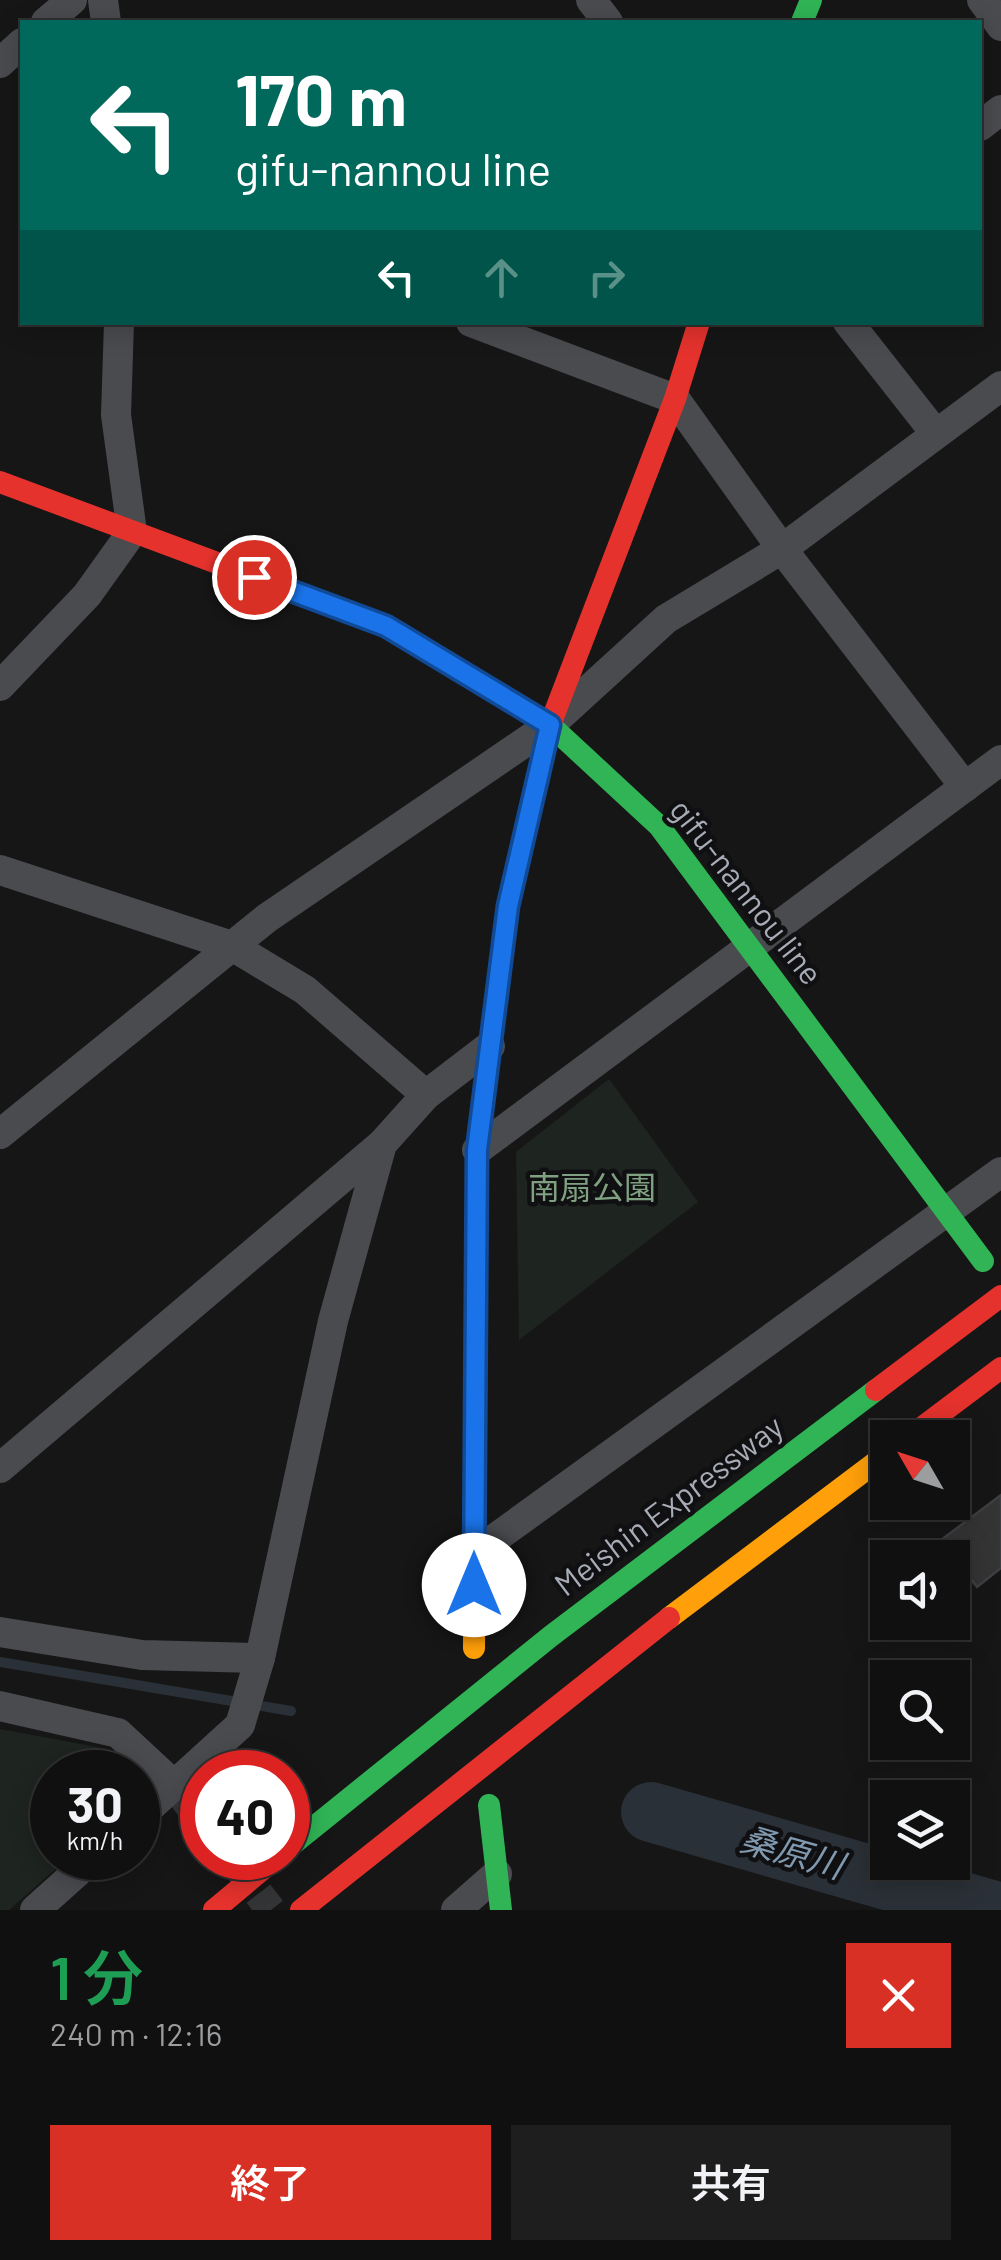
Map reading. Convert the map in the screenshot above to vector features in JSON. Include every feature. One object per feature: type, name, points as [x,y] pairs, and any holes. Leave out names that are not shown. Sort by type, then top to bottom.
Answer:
[{"type":"main road","points":[[474,1648],[477,1150],[508,906],[550,725],[676,399],[698,325]]},
{"type":"main road","name":"gifu-nannou line","points":[[0,482],[386,626],[550,725],[660,826],[983,1261]]},
{"type":"main road","name":"Meishin Expressway","points":[[310,1830],[679,1537],[1001,1296]]},
{"type":"main road","points":[[932,1420],[1001,1368]]},
{"type":"main road","points":[[300,1910],[414,1816],[870,1466]]},
{"type":"main road","points":[[489,1805],[500,1910]]},
{"type":"main road","points":[[214,1910],[250,1880]]},
{"type":"street","points":[[48,20],[72,0]]},
{"type":"street","points":[[591,0],[606,20]]},
{"type":"street","points":[[982,0],[1001,26]]},
{"type":"street","points":[[0,63],[20,46]]},
{"type":"street","points":[[0,686],[87,596],[132,532],[116,415],[119,325]]},
{"type":"street","points":[[479,325],[676,399],[782,549],[966,787]]},
{"type":"street","points":[[850,325],[936,434]]},
{"type":"street","points":[[0,1134],[267,918],[550,725],[666,619],[782,549],[1001,386]]},
{"type":"street","points":[[477,1150],[1001,760]]},
{"type":"street","points":[[0,870],[232,946],[305,990],[426,1095]]},
{"type":"street","points":[[0,1468],[382,1144],[426,1095],[490,1046]]},
{"type":"street","points":[[160,1798],[240,1725],[258,1663],[333,1321],[382,1144]]},
{"type":"street","points":[[475,1553],[1001,1172]]},
{"type":"street","points":[[0,1632],[142,1655],[258,1663]]},
{"type":"street","points":[[0,1706],[118,1733],[174,1785]]},
{"type":"street","points":[[456,1910],[497,1874]]},
{"type":"street","points":[[35,1910],[69,1880]]},
{"type":"green space","name":"南扇公園","points":[[609,1079],[698,1202],[519,1340],[516,1152]]},
{"type":"green space","points":[[0,1729],[108,1749],[30,1750],[30,1880],[43,1880],[9,1910],[0,1910]]},
{"type":"building","points":[[1001,1495],[1001,1568],[977,1587],[970,1578],[970,1540],[941,1540]]},
{"type":"waterway","points":[[0,1662],[291,1711]]},
{"type":"waterway","name":"桑原川","points":[[651,1812],[991,1910]]},
{"type":"tunnel","points":[[174,1785],[180,1793]]},
{"type":"tunnel","points":[[248,1880],[271,1910]]},
{"type":"traffic: fast","points":[[803,20],[811,0]]},
{"type":"traffic: fast","points":[[477,681],[550,725],[659,826],[983,1261]]},
{"type":"traffic: fast","points":[[310,1830],[551,1636],[876,1390]]},
{"type":"traffic: fast","points":[[489,1805],[501,1910]]},
{"type":"traffic: slow","points":[[474,1648],[477,1150],[508,906],[524,837]]},
{"type":"traffic: slow","points":[[669,1618],[870,1467]]},
{"type":"traffic: jam","points":[[524,837],[550,725],[675,399],[698,325]]},
{"type":"traffic: jam","points":[[0,482],[386,626],[477,681]]},
{"type":"traffic: jam","points":[[876,1390],[1001,1296]]},
{"type":"traffic: jam","points":[[932,1420],[1001,1368]]},
{"type":"traffic: jam","points":[[301,1910],[669,1618]]},
{"type":"traffic: jam","points":[[214,1910],[250,1880]]},
{"type":"route","points":[[254,577],[386,626],[550,725],[508,906],[477,1150],[474,1585]]}]
